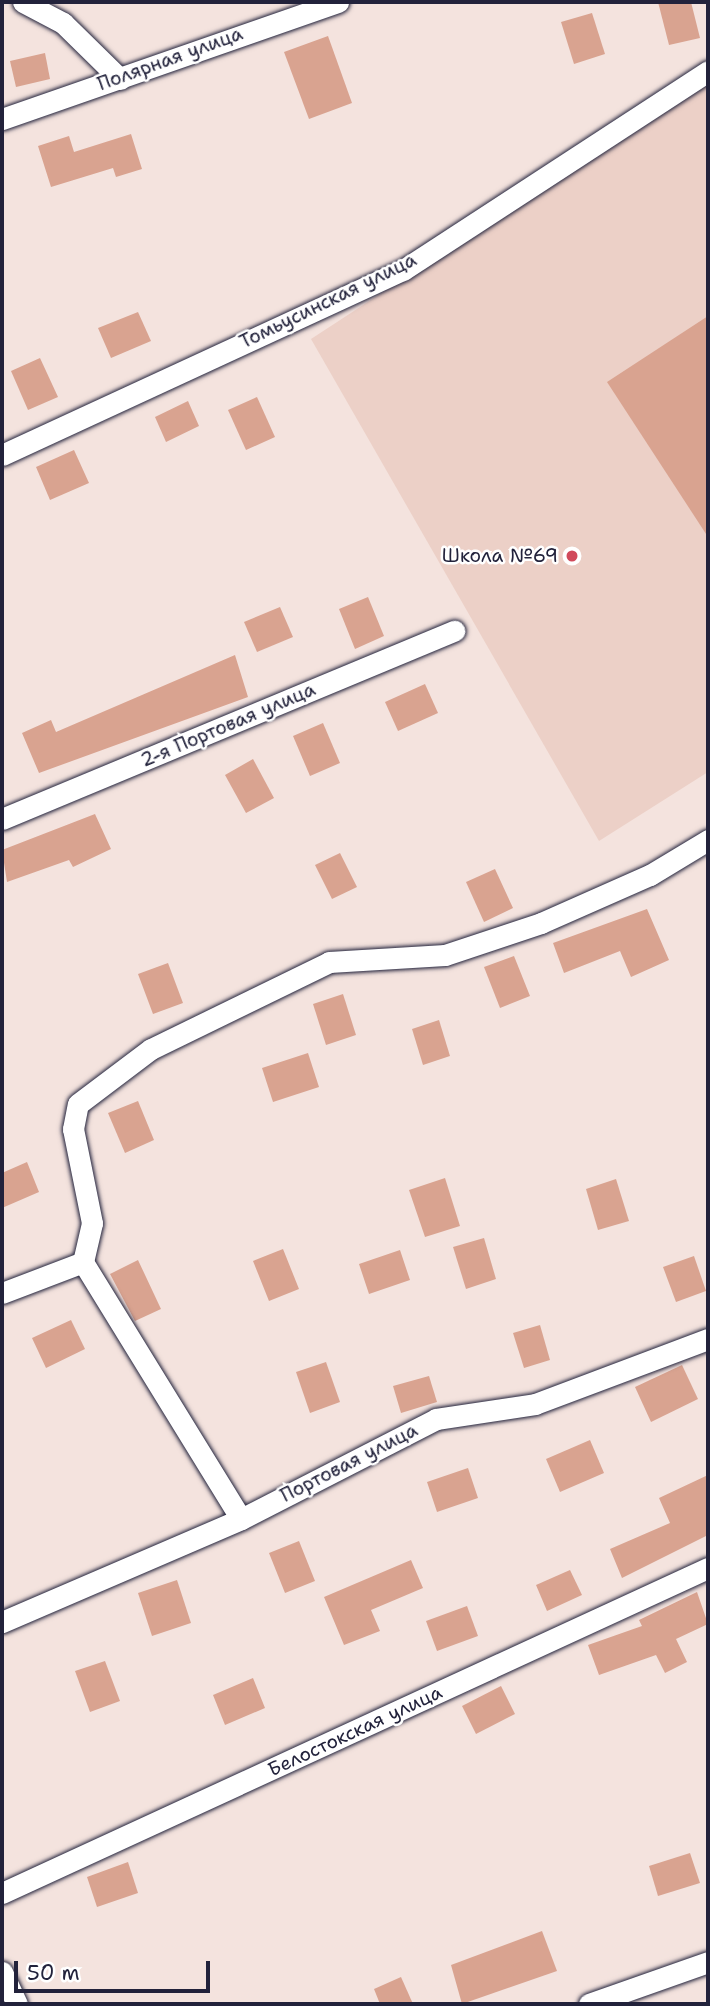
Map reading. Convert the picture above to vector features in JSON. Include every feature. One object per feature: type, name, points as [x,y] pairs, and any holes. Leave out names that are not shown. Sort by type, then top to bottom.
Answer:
[{"type":"street","points":[[23,2],[63,23],[120,79]]},
{"type":"street","name":"Полярная улица","points":[[2,119],[338,2]]},
{"type":"street","name":"Томьусинская улица","points":[[2,455],[402,270],[708,71]]},
{"type":"street","name":"2-я Портовая улица","points":[[2,819],[454,631]]},
{"type":"street","points":[[241,1519],[83,1262],[92,1223],[73,1129],[78,1104],[152,1049],[329,962],[445,955],[541,923],[650,875],[708,841]]},
{"type":"street","points":[[2,1293],[83,1262]]},
{"type":"street","name":"Портовая улица","points":[[2,1622],[241,1519],[436,1419],[535,1404],[708,1339]]},
{"type":"street","name":"Белостокская улица","points":[[2,1893],[708,1568]]},
{"type":"street","points":[[589,2004],[708,1962]]},
{"type":"street","points":[[2,1972],[17,2004]]},
{"type":"shaded area","name":"Школа №69","points":[[708,80],[708,772],[599,841],[311,339]]},
{"type":"building","points":[[658,2],[691,2],[700,38],[669,45]]},
{"type":"building","points":[[592,13],[605,54],[574,64],[561,22]]},
{"type":"building","points":[[328,36],[352,103],[309,119],[284,52]]},
{"type":"building","points":[[45,53],[50,79],[16,87],[10,61]]},
{"type":"building","points":[[131,134],[142,169],[116,177],[113,168],[51,187],[38,146],[69,136],[74,152]]},
{"type":"building","points":[[138,312],[151,341],[111,358],[98,328]]},
{"type":"building","points":[[708,316],[708,537],[607,382]]},
{"type":"building","points":[[40,358],[58,397],[28,410],[11,371]]},
{"type":"building","points":[[257,397],[275,437],[246,450],[228,410]]},
{"type":"building","points":[[188,401],[199,426],[166,442],[155,417]]},
{"type":"building","points":[[74,450],[89,483],[50,500],[36,467]]},
{"type":"building","points":[[368,597],[384,636],[355,649],[339,609]]},
{"type":"building","points":[[280,607],[293,637],[257,652],[244,622]]},
{"type":"building","points":[[235,655],[248,697],[39,773],[22,733],[51,720],[56,732]]},
{"type":"building","points":[[425,684],[438,713],[398,731],[385,702]]},
{"type":"building","points":[[323,723],[340,763],[310,776],[293,736]]},
{"type":"building","points":[[253,759],[274,798],[246,813],[225,775]]},
{"type":"building","points":[[95,814],[111,849],[73,867],[69,860],[7,882],[2,850]]},
{"type":"building","points":[[340,853],[357,887],[332,899],[315,865]]},
{"type":"building","points":[[495,869],[513,908],[484,922],[466,882]]},
{"type":"building","points":[[647,909],[669,960],[631,977],[620,951],[564,973],[553,943]]},
{"type":"building","points":[[514,956],[530,996],[500,1008],[484,967]]},
{"type":"building","points":[[168,963],[183,1003],[153,1014],[138,974]]},
{"type":"building","points":[[343,994],[356,1035],[326,1045],[313,1004]]},
{"type":"building","points":[[439,1020],[450,1056],[423,1065],[412,1029]]},
{"type":"building","points":[[308,1053],[319,1087],[273,1102],[262,1068]]},
{"type":"building","points":[[138,1101],[154,1140],[125,1153],[108,1113]]},
{"type":"building","points":[[27,1162],[39,1192],[2,1208],[2,1173]]},
{"type":"building","points":[[445,1178],[460,1226],[425,1237],[409,1190]]},
{"type":"building","points":[[616,1179],[629,1221],[598,1230],[586,1189]]},
{"type":"building","points":[[484,1238],[496,1279],[466,1289],[453,1247]]},
{"type":"building","points":[[283,1249],[299,1289],[269,1301],[253,1261]]},
{"type":"building","points":[[400,1250],[410,1280],[369,1294],[359,1264]]},
{"type":"building","points":[[694,1256],[706,1291],[676,1302],[663,1267]]},
{"type":"building","points":[[138,1260],[161,1309],[135,1321],[110,1274]]},
{"type":"building","points":[[71,1320],[85,1349],[46,1368],[32,1338]]},
{"type":"building","points":[[540,1325],[550,1360],[524,1368],[513,1333]]},
{"type":"building","points":[[326,1362],[340,1402],[310,1413],[296,1372]]},
{"type":"building","points":[[682,1365],[698,1399],[651,1422],[635,1387]]},
{"type":"building","points":[[429,1376],[437,1402],[401,1413],[393,1386]]},
{"type":"building","points":[[590,1440],[604,1473],[560,1492],[546,1459]]},
{"type":"building","points":[[468,1468],[478,1498],[437,1512],[427,1482]]},
{"type":"building","points":[[708,1475],[708,1535],[622,1578],[610,1549],[670,1523],[659,1498]]},
{"type":"building","points":[[299,1541],[315,1581],[285,1593],[269,1553]]},
{"type":"building","points":[[411,1560],[423,1588],[371,1610],[380,1631],[344,1645],[324,1597]]},
{"type":"building","points":[[570,1570],[582,1595],[547,1611],[536,1585]]},
{"type":"building","points":[[177,1580],[191,1623],[152,1636],[138,1593]]},
{"type":"building","points":[[697,1592],[708,1624],[676,1639],[687,1662],[665,1673],[656,1655],[599,1675],[588,1645],[642,1626],[639,1620]]},
{"type":"building","points":[[467,1606],[478,1636],[437,1651],[426,1621]]},
{"type":"building","points":[[105,1661],[120,1701],[90,1712],[75,1671]]},
{"type":"building","points":[[253,1678],[265,1708],[225,1725],[213,1695]]},
{"type":"building","points":[[501,1686],[515,1714],[476,1734],[462,1706]]},
{"type":"building","points":[[690,1853],[700,1883],[658,1896],[649,1866]]},
{"type":"building","points":[[128,1862],[138,1893],[97,1907],[87,1877]]},
{"type":"building","points":[[542,1931],[557,1971],[462,2004],[451,1965]]},
{"type":"building","points":[[401,1977],[413,2004],[380,2004],[374,1989]]},
{"type":"place","name":"Школа №69","points":[[572,556]]}]
